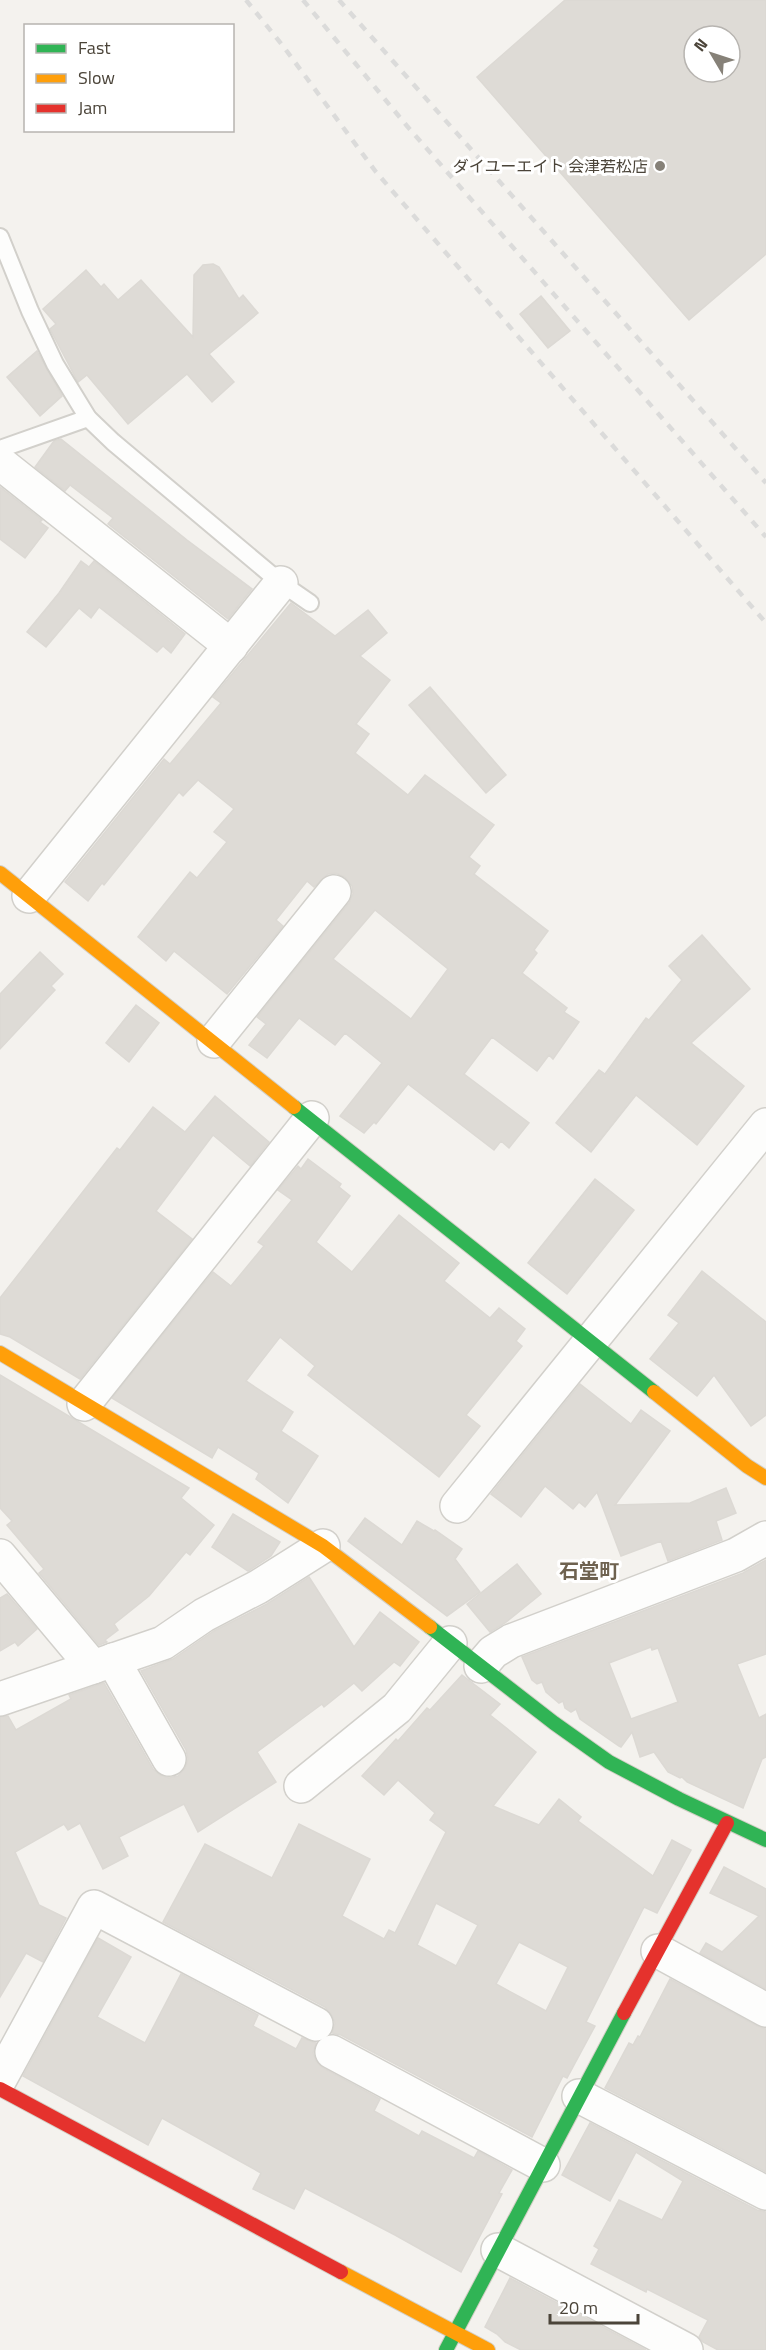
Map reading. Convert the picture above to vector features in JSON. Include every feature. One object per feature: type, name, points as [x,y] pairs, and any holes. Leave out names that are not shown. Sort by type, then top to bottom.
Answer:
[{"type":"street","points":[[0,463],[231,646]]},
{"type":"street","points":[[29,896],[281,583]]},
{"type":"street","points":[[0,873],[312,1118],[591,1343],[747,1466],[766,1478]]},
{"type":"street","points":[[214,1041],[334,892]]},
{"type":"street","points":[[84,1404],[312,1118]]},
{"type":"street","points":[[457,1506],[766,1125]]},
{"type":"street","points":[[0,1353],[323,1546],[554,1723],[609,1762],[766,1840]]},
{"type":"street","points":[[481,1666],[493,1652],[511,1641],[736,1555],[766,1538]]},
{"type":"street","points":[[0,1699],[163,1643],[204,1615],[258,1587],[323,1546]]},
{"type":"street","points":[[0,1556],[103,1664],[168,1759]]},
{"type":"street","points":[[301,1786],[397,1708],[450,1643]]},
{"type":"street","points":[[446,2350],[579,2096],[728,1823]]},
{"type":"street","points":[[0,2079],[94,1907],[316,2024]]},
{"type":"street","points":[[658,1951],[766,2010]]},
{"type":"street","points":[[332,2052],[543,2164]]},
{"type":"street","points":[[0,2089],[488,2350]]},
{"type":"street","points":[[579,2096],[766,2193]]},
{"type":"street","points":[[498,2250],[686,2350]]},
{"type":"lane","points":[[0,237],[30,310],[56,364],[88,418],[113,442],[281,583],[310,603]]},
{"type":"lane","points":[[0,449],[88,418]]},
{"type":"building","name":"ダイユーエイト 会津若松店","points":[[565,0],[766,0],[766,254],[689,320],[477,77]]},
{"type":"building","points":[[213,264],[219,267],[239,299],[243,295],[258,313],[209,354],[234,382],[212,402],[187,374],[128,424],[87,375],[78,382],[50,329],[56,324],[43,309],[86,270],[101,287],[104,284],[118,300],[141,280],[193,337],[194,275],[203,265]]},
{"type":"building","points":[[541,296],[570,331],[548,348],[520,314]]},
{"type":"building","points":[[37,351],[62,396],[40,416],[7,377]]},
{"type":"building","points":[[61,439],[252,589],[228,619],[108,524],[113,518],[70,485],[65,491],[35,467],[54,441]]},
{"type":"building","points":[[0,487],[42,520],[40,522],[48,528],[25,558],[0,539]]},
{"type":"building","points":[[81,561],[89,567],[94,561],[185,634],[171,653],[163,646],[157,652],[99,607],[91,618],[79,608],[46,647],[27,632],[59,593]]},
{"type":"building","points":[[291,603],[335,636],[368,610],[387,633],[360,656],[390,680],[356,724],[369,734],[355,753],[408,795],[425,775],[494,825],[469,857],[480,866],[474,874],[548,931],[534,950],[537,953],[522,973],[567,1008],[564,1012],[579,1022],[553,1059],[549,1055],[537,1071],[492,1037],[464,1074],[529,1123],[509,1148],[501,1141],[494,1150],[408,1084],[376,1124],[374,1122],[364,1133],[340,1116],[382,1063],[345,1033],[335,1045],[299,1018],[267,1058],[249,1045],[266,1024],[257,1017],[349,903],[353,894],[352,886],[345,877],[336,873],[328,874],[314,887],[307,881],[276,920],[283,926],[227,994],[174,951],[166,961],[138,937],[190,872],[197,878],[227,842],[214,832],[234,809],[198,780],[183,796],[179,792],[104,885],[102,883],[88,901],[65,882],[164,759],[170,764],[221,703],[213,697]],"holes":[[[375,910],[448,969],[411,1019],[333,959]]]},
{"type":"building","points":[[430,687],[506,775],[486,793],[409,705]]},
{"type":"building","points":[[702,935],[750,989],[691,1043],[744,1086],[697,1145],[636,1095],[591,1152],[556,1123],[599,1070],[605,1074],[646,1018],[649,1020],[682,980],[669,966]]},
{"type":"building","points":[[40,952],[63,974],[51,986],[55,990],[0,1049],[0,994]]},
{"type":"building","points":[[136,1005],[159,1023],[129,1062],[106,1043]]},
{"type":"building","points":[[215,1096],[269,1142],[250,1166],[213,1135],[156,1211],[192,1239],[80,1379],[10,1337],[0,1334],[0,1298],[117,1148],[120,1150],[153,1107],[185,1132]]},
{"type":"building","points":[[308,1159],[341,1184],[339,1187],[350,1196],[316,1242],[352,1272],[399,1215],[459,1263],[444,1281],[490,1318],[499,1308],[525,1329],[516,1341],[522,1346],[466,1415],[480,1426],[439,1477],[308,1375],[315,1366],[280,1337],[246,1381],[293,1412],[281,1431],[318,1456],[288,1503],[256,1479],[259,1473],[218,1447],[212,1458],[112,1398],[213,1272],[231,1286],[264,1246],[258,1242],[292,1200],[278,1190],[298,1166],[301,1169]]},
{"type":"building","points":[[595,1179],[634,1210],[567,1294],[528,1263]]},
{"type":"building","points":[[702,1271],[766,1322],[766,1415],[751,1426],[714,1375],[697,1396],[650,1359],[679,1323],[668,1315]]},
{"type":"building","points":[[0,1375],[189,1488],[181,1498],[214,1525],[190,1555],[186,1552],[149,1596],[114,1624],[118,1630],[105,1640],[107,1642],[99,1645],[39,1573],[44,1569],[7,1525],[12,1521],[0,1508]]},
{"type":"building","points":[[580,1384],[631,1424],[641,1410],[670,1431],[615,1505],[690,1503],[726,1488],[736,1513],[716,1521],[722,1540],[668,1561],[661,1541],[621,1556],[597,1492],[585,1507],[579,1502],[573,1509],[545,1486],[521,1517],[491,1494]]},
{"type":"building","points":[[233,1514],[280,1542],[271,1556],[248,1571],[212,1547]]},
{"type":"building","points":[[365,1518],[402,1545],[417,1521],[435,1530],[462,1549],[455,1559],[480,1592],[447,1616],[348,1541]]},
{"type":"building","points":[[766,1560],[766,1654],[737,1664],[759,1718],[766,1714],[766,1757],[762,1759],[743,1808],[668,1772],[654,1752],[640,1757],[632,1732],[621,1747],[619,1746],[580,1719],[576,1709],[571,1712],[565,1708],[563,1701],[559,1703],[546,1692],[542,1682],[537,1684],[532,1680],[522,1657],[743,1573]],"holes":[[[651,1647],[652,1650],[658,1648],[678,1702],[631,1719],[609,1663]]]},
{"type":"building","points":[[517,1564],[541,1594],[490,1632],[467,1604]]},
{"type":"building","points":[[309,1577],[354,1647],[380,1612],[419,1642],[400,1666],[394,1662],[362,1691],[354,1683],[324,1707],[322,1704],[257,1752],[276,1782],[198,1832],[184,1804],[119,1837],[128,1856],[103,1869],[80,1823],[68,1830],[64,1824],[15,1852],[39,1905],[66,1918],[43,1962],[26,1953],[0,1997],[0,1717],[8,1716],[16,1730],[71,1699],[69,1695],[104,1683],[153,1769],[169,1778],[178,1776],[185,1768],[188,1759],[186,1750],[141,1671],[173,1659],[214,1631],[267,1604]]},
{"type":"building","points":[[7,1594],[37,1629],[18,1646],[15,1642],[0,1651],[0,1598]]},
{"type":"building","points":[[462,1675],[500,1704],[490,1715],[536,1752],[493,1806],[539,1825],[559,1799],[581,1817],[578,1821],[653,1876],[672,1840],[691,1850],[657,1913],[644,1907],[586,2022],[595,2026],[567,2078],[563,2076],[532,2137],[341,2035],[332,2033],[335,2023],[325,2007],[163,1922],[205,1844],[272,1878],[299,1824],[370,1859],[342,1916],[384,1939],[389,1930],[395,1933],[446,1832],[430,1820],[435,1813],[398,1780],[384,1795],[362,1776],[396,1739],[398,1741],[427,1708],[430,1710]],"holes":[[[436,1903],[478,1925],[456,1966],[417,1945]],[[519,1942],[568,1967],[546,2011],[496,1984]]]},
{"type":"building","points":[[724,1867],[766,1889],[766,1989],[700,1953],[706,1943],[722,1952],[759,1916],[710,1893]]},
{"type":"building","points":[[98,1938],[131,1957],[97,2017],[145,2043],[181,1974],[258,2015],[253,2026],[296,2049],[302,2038],[316,2043],[313,2053],[316,2061],[323,2068],[380,2099],[374,2111],[419,2136],[422,2131],[474,2158],[478,2151],[512,2170],[461,2272],[305,2188],[294,2209],[253,2189],[261,2173],[162,2118],[148,2145],[23,2076]]},
{"type":"building","points":[[670,1979],[766,2029],[766,2172],[605,2088],[629,2043],[633,2045],[638,2036],[640,2037]]},
{"type":"building","points":[[590,2123],[757,2210],[766,2212],[766,2350],[718,2350],[703,2342],[699,2337],[708,2320],[591,2264],[599,2249],[594,2246],[619,2200],[662,2220],[683,2181],[636,2152],[610,2201],[562,2175]]},
{"type":"building","points":[[510,2278],[646,2350],[521,2350],[505,2342],[485,2327]]},
{"type":"railway","points":[[246,0],[376,172],[766,623]]},
{"type":"railway","points":[[303,0],[407,126],[766,537]]},
{"type":"railway","points":[[339,0],[766,483]]},
{"type":"traffic: fast","points":[[294,1107],[654,1392]]},
{"type":"traffic: fast","points":[[430,1627],[554,1723],[609,1762],[679,1799],[766,1840]]},
{"type":"traffic: fast","points":[[446,2350],[624,2013]]},
{"type":"traffic: slow","points":[[0,873],[294,1107]]},
{"type":"traffic: slow","points":[[0,1353],[323,1546],[430,1627]]},
{"type":"traffic: slow","points":[[654,1392],[747,1466],[766,1478]]},
{"type":"traffic: slow","points":[[341,2272],[488,2350]]},
{"type":"traffic: jam","points":[[624,2013],[727,1823]]},
{"type":"traffic: jam","points":[[0,2089],[341,2272]]},
{"type":"place","name":"ダイユーエイト 会津若松店","points":[[660,166]]},
{"type":"district","name":"石堂町","points":[[589,1571]]}]
